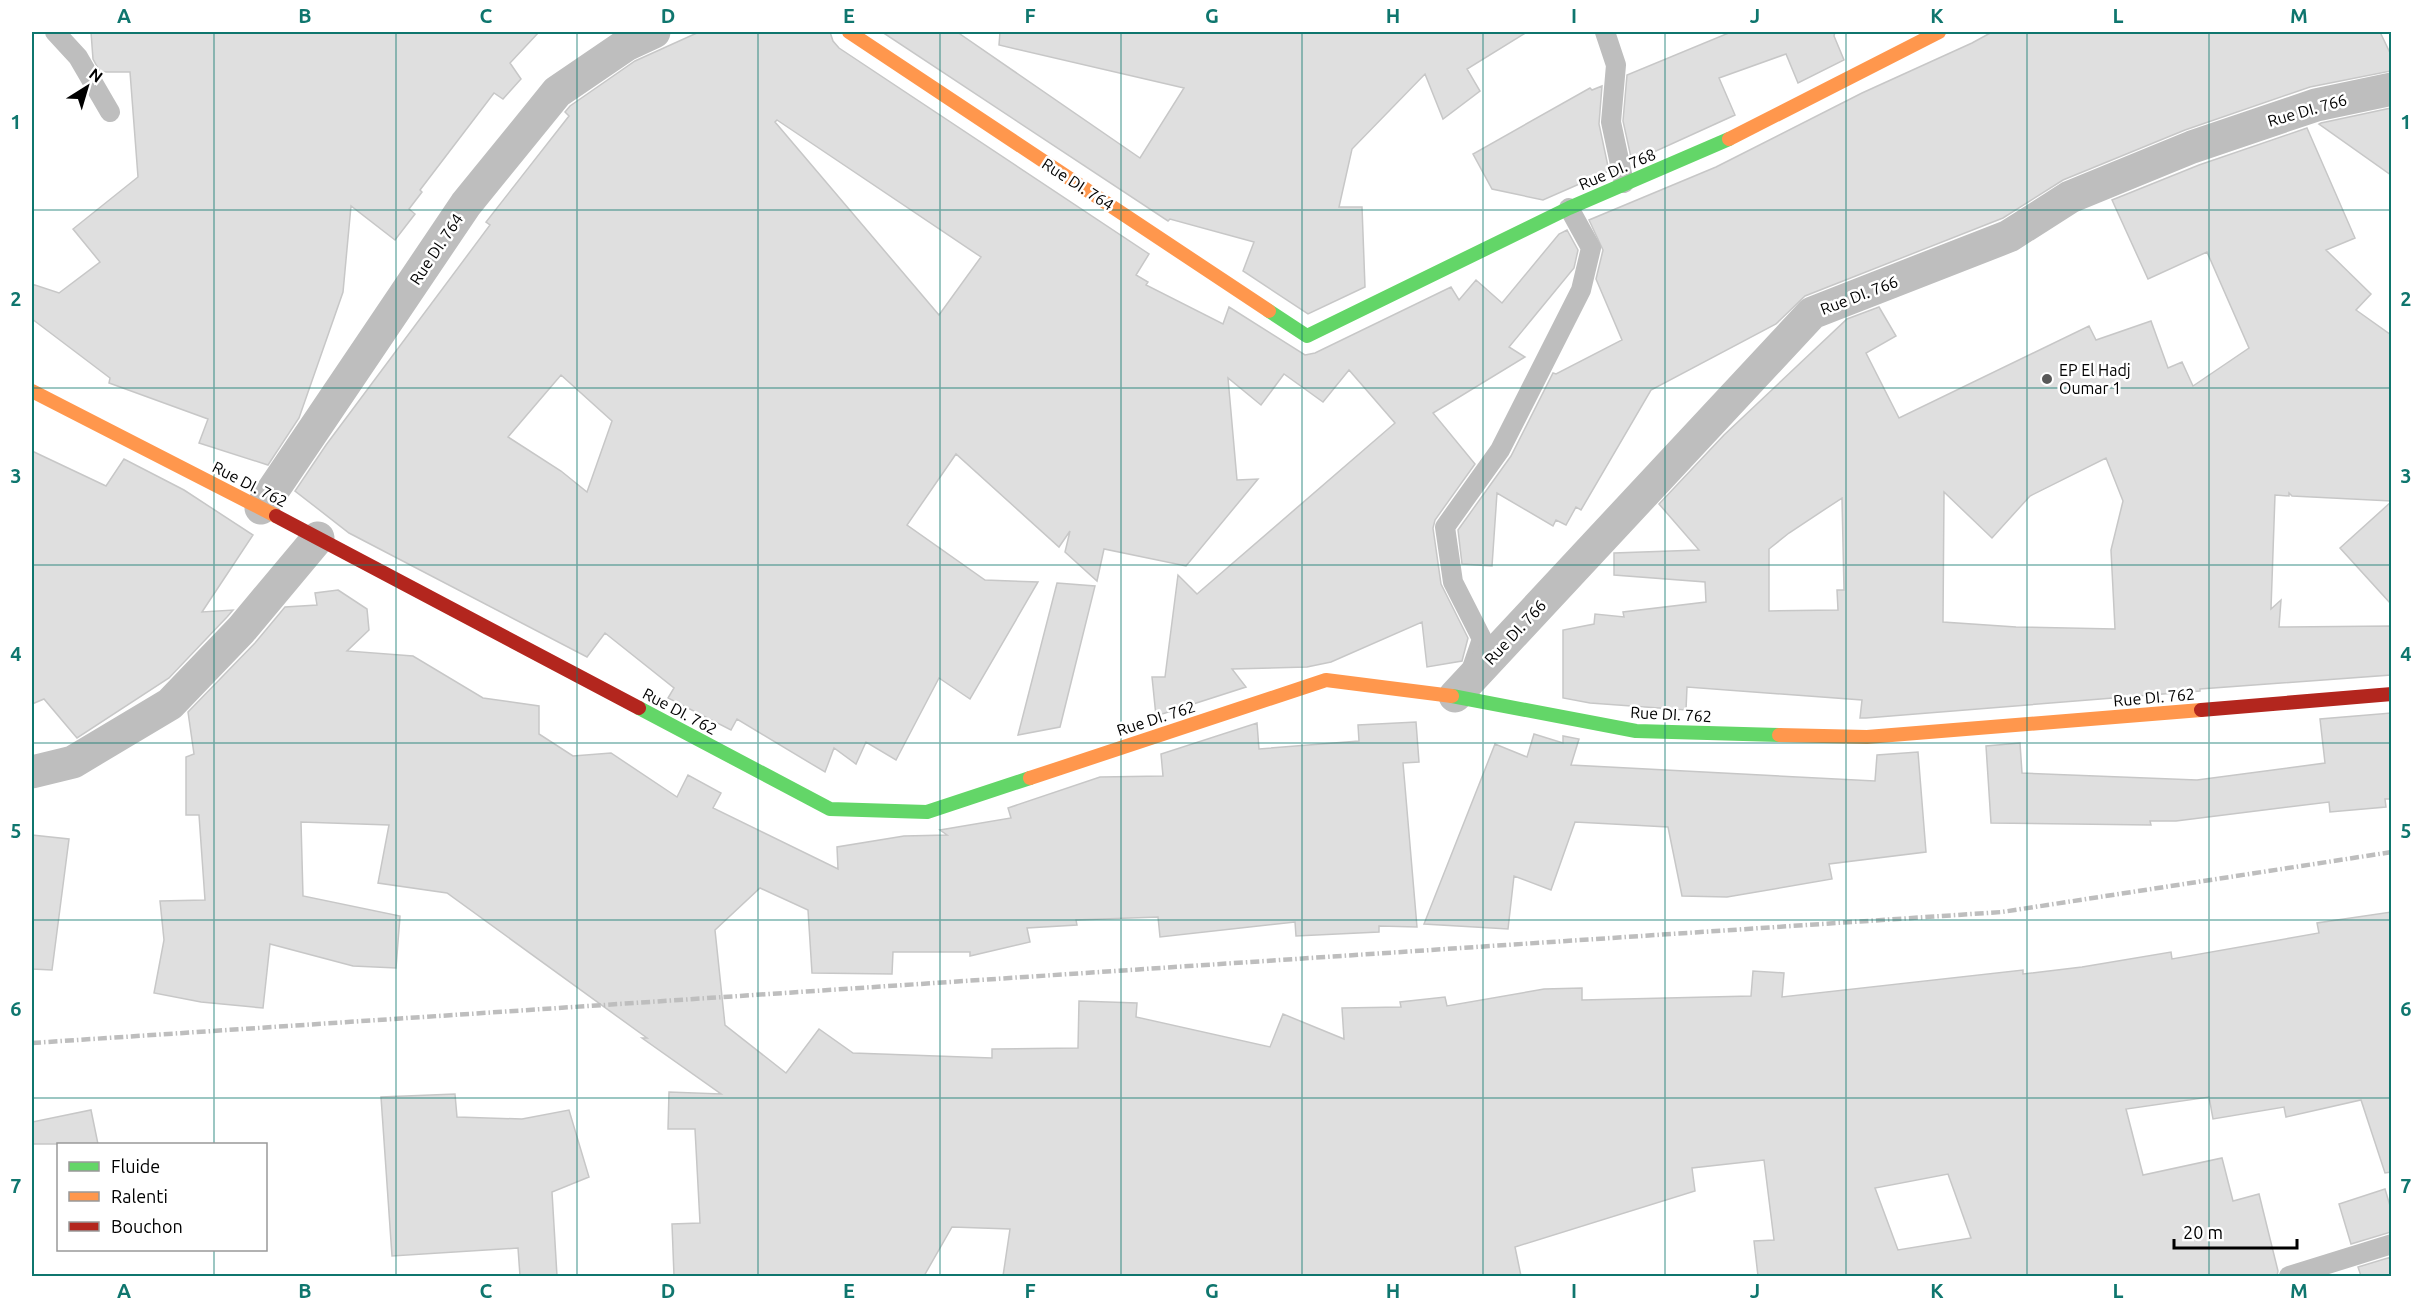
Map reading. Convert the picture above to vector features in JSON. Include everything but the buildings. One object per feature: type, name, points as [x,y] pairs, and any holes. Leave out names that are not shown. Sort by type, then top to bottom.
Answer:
[{"type":"street","name":"Rue DI. 764","points":[[261,508],[466,204],[557,92],[626,45],[654,32]]},
{"type":"street","name":"Rue DI. 764","points":[[849,32],[1307,336]]},
{"type":"street","name":"Rue DI. 768","points":[[1307,336],[1569,208],[1624,183],[1708,150],[1940,32]]},
{"type":"street","name":"Rue DI. 766","points":[[1455,696],[1812,313],[2009,236],[2070,197],[2192,147],[2316,105],[2391,88]]},
{"type":"street","name":"Rue DI. 762","points":[[32,391],[261,508],[830,809],[927,812],[1326,680],[1455,696],[1636,731],[1867,737],[2391,694]]},
{"type":"street","points":[[32,772],[73,762],[170,704],[241,630],[318,538]]},
{"type":"lane","points":[[55,32],[78,57],[110,112]]},
{"type":"lane","points":[[1605,32],[1616,65],[1611,123],[1624,183]]},
{"type":"lane","points":[[1455,696],[1473,667],[1482,639],[1453,582],[1445,527],[1500,450],[1581,290],[1591,248],[1569,208]]},
{"type":"lane","points":[[2289,1276],[2391,1244]]},
{"type":"railway","points":[[32,1043],[2002,912],[2392,852]]},
{"type":"traffic: fast","points":[[1269,311],[1307,336],[1569,208],[1729,139]]},
{"type":"traffic: fast","points":[[1452,696],[1636,731],[1779,735]]},
{"type":"traffic: fast","points":[[639,708],[830,809],[927,812],[1030,778]]},
{"type":"traffic: slow","points":[[849,32],[1269,311]]},
{"type":"traffic: slow","points":[[1729,139],[1939,32]]},
{"type":"traffic: slow","points":[[32,391],[276,516]]},
{"type":"traffic: slow","points":[[1030,778],[1326,680],[1452,696]]},
{"type":"traffic: slow","points":[[1779,735],[1867,737],[2201,710]]},
{"type":"traffic: jam","points":[[276,516],[639,708]]},
{"type":"traffic: jam","points":[[2201,710],[2392,694]]},
{"type":"place","name":"EP El Hadj Oumar 1","points":[[2047,379]]}]
